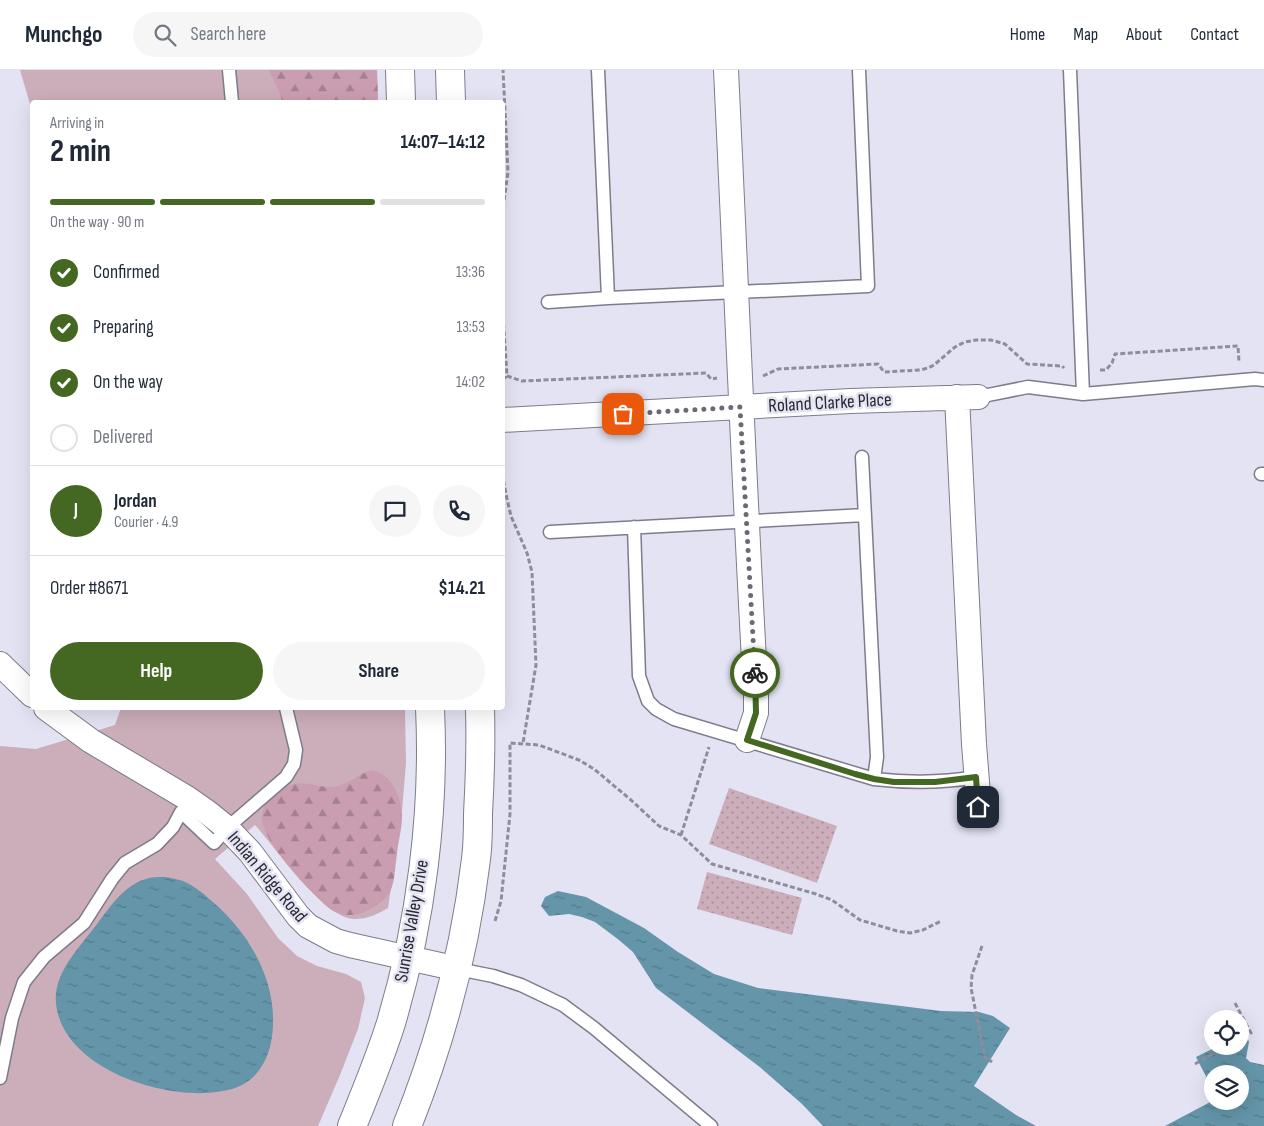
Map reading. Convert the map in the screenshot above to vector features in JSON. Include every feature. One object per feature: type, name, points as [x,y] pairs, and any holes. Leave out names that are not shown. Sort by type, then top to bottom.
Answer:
[{"type":"main road","points":[[400,70],[402,100]]},
{"type":"main road","points":[[450,70],[451,100]]},
{"type":"main road","name":"Sunrise Valley Drive","points":[[352,1126],[385,1040],[407,958],[424,863],[428,815],[430,710]]},
{"type":"main road","points":[[407,1126],[431,1061],[458,969],[476,857],[481,743],[480,710]]},
{"type":"street","points":[[726,70],[737,292],[740,407],[756,696],[756,713],[747,740]]},
{"type":"street","points":[[968,397],[978,807]]},
{"type":"street","name":"Roland Clarke Place","points":[[505,420],[968,397]]},
{"type":"street","points":[[0,664],[30,694]]},
{"type":"street","name":"Indian Ridge Road","points":[[49,710],[91,741],[187,798],[220,835],[250,852],[298,916],[308,926],[336,941],[458,969]]},
{"type":"lane","points":[[229,70],[232,100]]},
{"type":"lane","points":[[598,70],[608,298]]},
{"type":"lane","points":[[548,302],[868,286],[859,70]]},
{"type":"lane","points":[[1070,70],[1083,394]]},
{"type":"lane","points":[[968,397],[1028,387],[1083,394],[1240,380],[1264,380]]},
{"type":"lane","points":[[862,457],[877,757],[874,779]]},
{"type":"lane","points":[[550,532],[865,515]]},
{"type":"lane","points":[[634,527],[639,676],[648,700],[656,709],[674,718],[874,779],[925,782],[976,777]]},
{"type":"lane","points":[[0,1078],[12,1018],[24,982],[44,957],[84,923],[112,879],[125,863],[158,844],[173,827],[182,812],[220,835],[286,777],[294,764],[296,750],[286,710]]},
{"type":"lane","points":[[458,969],[493,976],[563,1005],[594,1028],[711,1126]]},
{"type":"path","points":[[503,70],[504,100]]},
{"type":"path","points":[[505,111],[508,172],[505,194]]},
{"type":"path","points":[[505,346],[507,376],[522,381],[706,372],[711,379],[763,376],[778,369],[878,364],[884,372],[920,370],[934,365],[955,347],[965,342],[976,340],[991,340],[1005,344],[1027,364],[1062,366],[1068,372],[1106,370],[1115,354],[1238,346],[1240,380]]},
{"type":"path","points":[[505,492],[512,516],[528,553],[532,572],[536,665],[523,743]]},
{"type":"path","points":[[681,835],[714,730]]},
{"type":"path","points":[[510,743],[539,745],[578,760],[619,789],[659,826],[681,835],[712,864],[816,894],[832,900],[860,920],[897,931],[910,933],[923,930],[941,922]]},
{"type":"path","points":[[982,946],[972,975],[972,993],[985,1057],[992,1062]]},
{"type":"path","points":[[1235,1003],[1239,1010]]},
{"type":"path","points":[[1195,1064],[1211,1055]]},
{"type":"shaded area","points":[[20,70],[377,70],[378,100],[30,100],[30,104]]},
{"type":"shaded area","points":[[120,710],[405,710],[406,763],[402,811],[388,908],[373,916],[355,919],[343,916],[329,908],[301,881],[255,825],[215,859],[247,894],[278,938],[297,956],[317,966],[346,974],[361,982],[365,998],[358,1029],[318,1126],[0,1126],[0,746],[36,749],[115,725]]},
{"type":"shaded area","points":[[729,788],[837,826],[817,883],[709,844]]},
{"type":"shaded area","points":[[707,872],[802,898],[792,935],[697,909]]},
{"type":"green space","points":[[269,70],[377,70],[378,100],[282,100],[279,90]]},
{"type":"green space","points":[[372,770],[385,776],[390,782],[398,795],[402,810],[393,884],[386,897],[369,910],[354,915],[341,914],[322,902],[279,854],[263,825],[263,811],[269,799],[287,786],[302,783],[326,787],[337,786]]},
{"type":"water","points":[[165,877],[192,885],[228,917],[253,949],[269,986],[273,1026],[268,1054],[258,1072],[248,1082],[235,1088],[211,1093],[155,1088],[127,1078],[101,1065],[79,1048],[63,1027],[56,1003],[56,992],[63,971],[69,961],[124,891],[146,879]]},
{"type":"water","points":[[558,891],[586,897],[644,928],[714,974],[758,988],[941,1011],[979,1012],[993,1016],[1010,1028],[974,1086],[1016,1115],[1036,1126],[823,1126],[802,1104],[761,1068],[656,988],[633,952],[619,940],[595,922],[582,917],[569,914],[549,916],[541,906],[545,897]]},
{"type":"water","points":[[1204,1053],[1204,1055],[1247,1055],[1246,1058],[1250,1062],[1264,1065],[1264,1126],[1165,1126],[1204,1105],[1204,1110],[1249,1110],[1249,1065],[1204,1065],[1204,1072],[1196,1057]]},
{"type":"way so far","points":[[623,414],[740,407],[755,673]]},
{"type":"route","points":[[755,673],[756,713],[747,740],[874,779],[894,782],[935,782],[976,777],[978,807]]}]
